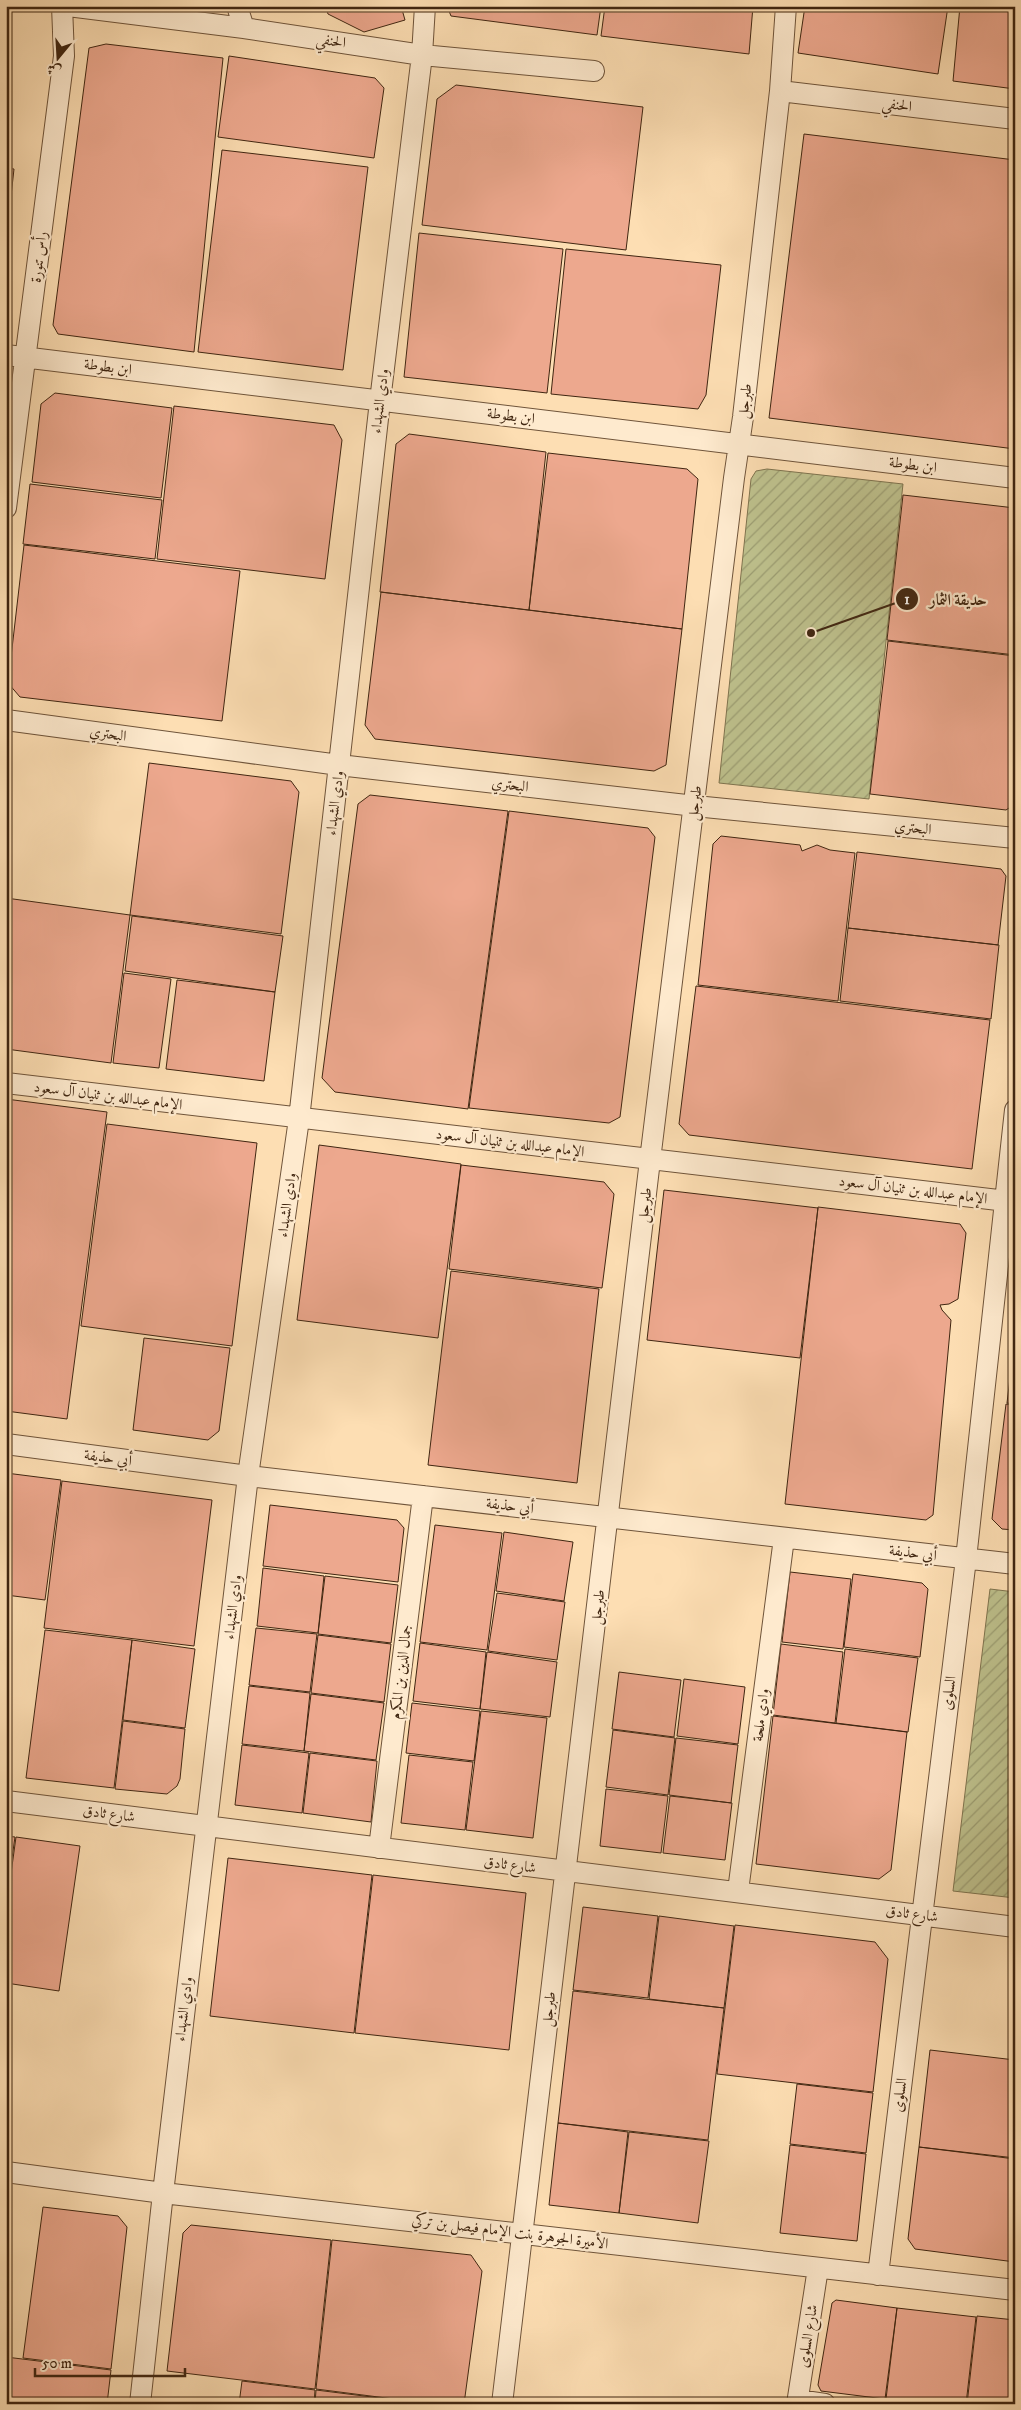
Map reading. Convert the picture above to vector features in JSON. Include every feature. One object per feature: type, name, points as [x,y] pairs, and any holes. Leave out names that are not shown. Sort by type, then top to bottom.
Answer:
[{"type":"street","name":"رأس تنورة","points":[[6,508],[64,56],[62,6]]},
{"type":"street","name":"الحنفي","points":[[68,6],[244,28],[422,55],[594,71]]},
{"type":"street","points":[[237,6],[244,28]]},
{"type":"street","name":"وادي الشهداء","points":[[140,2404],[162,2193],[248,1476],[299,1119],[380,402],[422,55],[425,6]]},
{"type":"street","name":"طبرجل","points":[[502,2404],[609,1518],[650,1160],[739,443],[780,91],[786,6]]},
{"type":"street","name":"الحنفي","points":[[780,91],[1015,119]]},
{"type":"street","name":"ابن بطوطة","points":[[6,355],[1015,478]]},
{"type":"street","name":"البحتري","points":[[6,720],[339,765],[695,806],[1015,838]]},
{"type":"street","name":"الإمام عبدالله بن ثنيان آل سعود","points":[[6,1083],[299,1119],[1010,1201]]},
{"type":"street","name":"السلوى","points":[[878,2275],[1010,1201],[1015,1110]]},
{"type":"street","name":"أبي حذيفة","points":[[6,1444],[248,1476],[1015,1564]]},
{"type":"street","name":"جمال الدين بن المكرم","points":[[379,1848],[423,1496]]},
{"type":"street","name":"وادي ملحة","points":[[738,1891],[784,1538]]},
{"type":"street","name":"شارع ثادق","points":[[6,1801],[1015,1927]]},
{"type":"street","name":"الأميرة الجوهرة بنت الإمام فيصل بن تركي","points":[[6,2172],[162,2193],[1015,2290]]},
{"type":"street","name":"شارع السلوى","points":[[798,2402],[818,2268]]},
{"type":"street","points":[[798,2402],[825,2404]]},
{"type":"green space","points":[[767,469],[903,484],[869,799],[719,783],[751,479],[756,471]]},
{"type":"green space","points":[[990,1589],[1015,1592],[1015,1898],[953,1891]]},
{"type":"building","points":[[325,6],[401,6],[405,20],[364,32],[328,14]]},
{"type":"building","points":[[447,6],[601,6],[597,35],[451,16]]},
{"type":"building","points":[[605,6],[753,6],[749,54],[601,36]]},
{"type":"building","points":[[805,6],[948,6],[938,74],[798,53]]},
{"type":"building","points":[[960,6],[1015,6],[1015,89],[953,81]]},
{"type":"building","points":[[106,44],[223,58],[194,352],[58,334],[53,325],[89,48]]},
{"type":"building","points":[[229,56],[375,78],[384,88],[374,158],[218,137]]},
{"type":"building","points":[[456,85],[643,107],[626,250],[422,225],[437,99]]},
{"type":"building","points":[[804,134],[1015,160],[1015,449],[769,418]]},
{"type":"building","points":[[222,150],[368,167],[343,370],[198,352]]},
{"type":"building","points":[[6,168],[14,169],[6,241]]},
{"type":"building","points":[[419,233],[563,249],[547,393],[404,377]]},
{"type":"building","points":[[566,249],[721,265],[706,395],[698,409],[551,394]]},
{"type":"building","points":[[55,393],[172,408],[161,498],[32,482],[41,404]]},
{"type":"building","points":[[174,406],[334,425],[342,440],[325,579],[157,559]]},
{"type":"building","points":[[409,434],[546,452],[529,610],[380,592],[396,444]]},
{"type":"building","points":[[548,453],[687,469],[698,479],[682,629],[529,610]]},
{"type":"building","points":[[30,484],[162,500],[155,559],[23,544]]},
{"type":"building","points":[[903,495],[1015,508],[1015,655],[887,640]]},
{"type":"building","points":[[24,545],[240,571],[222,721],[20,697],[8,683]]},
{"type":"building","points":[[381,592],[682,629],[666,765],[654,771],[375,739],[365,725]]},
{"type":"building","points":[[888,641],[1015,656],[1015,804],[1006,810],[870,794]]},
{"type":"building","points":[[149,763],[291,781],[299,792],[281,934],[130,915]]},
{"type":"building","points":[[370,795],[508,811],[468,1109],[335,1092],[322,1078],[358,804]]},
{"type":"building","points":[[509,811],[648,828],[655,837],[620,1117],[609,1123],[469,1108]]},
{"type":"building","points":[[721,836],[800,845],[802,851],[817,845],[830,850],[855,853],[838,1001],[698,985],[713,844]]},
{"type":"building","points":[[857,852],[1001,869],[1006,876],[998,945],[848,928]]},
{"type":"building","points":[[6,898],[130,915],[111,1063],[6,1049]]},
{"type":"building","points":[[132,916],[283,936],[275,992],[125,971]]},
{"type":"building","points":[[848,928],[999,945],[991,1019],[840,1001]]},
{"type":"building","points":[[124,973],[171,979],[159,1068],[113,1063]]},
{"type":"building","points":[[177,980],[275,992],[264,1081],[166,1069]]},
{"type":"building","points":[[696,986],[990,1020],[972,1169],[689,1135],[679,1124]]},
{"type":"building","points":[[6,1099],[107,1112],[67,1419],[6,1411]]},
{"type":"building","points":[[107,1124],[257,1143],[232,1346],[81,1326]]},
{"type":"building","points":[[319,1145],[461,1164],[438,1338],[297,1320]]},
{"type":"building","points":[[461,1165],[604,1182],[614,1194],[602,1288],[449,1269]]},
{"type":"building","points":[[664,1190],[818,1208],[800,1358],[647,1340]]},
{"type":"building","points":[[818,1207],[960,1224],[966,1233],[958,1299],[949,1304],[940,1305],[951,1320],[933,1515],[926,1520],[785,1504]]},
{"type":"building","points":[[451,1271],[599,1289],[577,1483],[428,1465]]},
{"type":"building","points":[[1015,1335],[1015,1404],[1007,1403]]},
{"type":"building","points":[[144,1338],[230,1348],[219,1431],[208,1440],[133,1430]]},
{"type":"building","points":[[1006,1404],[1015,1405],[1015,1530],[1002,1529],[992,1519]]},
{"type":"building","points":[[6,1473],[61,1480],[45,1600],[6,1595]]},
{"type":"building","points":[[62,1481],[212,1500],[194,1646],[44,1628]]},
{"type":"building","points":[[270,1505],[397,1520],[404,1528],[398,1582],[263,1566]]},
{"type":"building","points":[[435,1525],[502,1533],[487,1650],[420,1642]]},
{"type":"building","points":[[504,1532],[573,1542],[564,1601],[496,1591]]},
{"type":"building","points":[[263,1568],[324,1576],[318,1633],[257,1626]]},
{"type":"building","points":[[790,1572],[851,1579],[843,1649],[782,1642]]},
{"type":"building","points":[[853,1574],[922,1583],[928,1589],[920,1657],[844,1647]]},
{"type":"building","points":[[325,1576],[398,1585],[391,1643],[318,1634]]},
{"type":"building","points":[[497,1593],[565,1602],[557,1660],[488,1651]]},
{"type":"building","points":[[256,1628],[317,1634],[310,1692],[249,1685]]},
{"type":"building","points":[[45,1630],[132,1640],[114,1788],[26,1778]]},
{"type":"building","points":[[318,1635],[391,1644],[384,1702],[311,1693]]},
{"type":"building","points":[[132,1640],[195,1649],[185,1728],[123,1720]]},
{"type":"building","points":[[420,1643],[486,1652],[480,1709],[413,1701]]},
{"type":"building","points":[[781,1644],[843,1652],[835,1723],[773,1715]]},
{"type":"building","points":[[845,1649],[918,1658],[908,1732],[836,1723]]},
{"type":"building","points":[[487,1652],[557,1662],[550,1717],[480,1709]]},
{"type":"building","points":[[619,1672],[681,1680],[674,1737],[612,1729]]},
{"type":"building","points":[[684,1679],[745,1687],[738,1744],[677,1736]]},
{"type":"building","points":[[249,1686],[310,1693],[304,1751],[242,1744]]},
{"type":"building","points":[[311,1694],[384,1703],[376,1760],[304,1751]]},
{"type":"building","points":[[412,1703],[480,1711],[474,1761],[406,1753]]},
{"type":"building","points":[[481,1711],[547,1718],[533,1838],[466,1830]]},
{"type":"building","points":[[773,1716],[907,1732],[891,1870],[879,1879],[756,1864]]},
{"type":"building","points":[[123,1721],[185,1729],[180,1779],[177,1786],[167,1794],[115,1789]]},
{"type":"building","points":[[613,1730],[675,1738],[668,1795],[606,1787]]},
{"type":"building","points":[[676,1738],[738,1745],[731,1803],[669,1795]]},
{"type":"building","points":[[242,1745],[309,1753],[302,1813],[235,1805]]},
{"type":"building","points":[[310,1753],[377,1761],[371,1822],[303,1813]]},
{"type":"building","points":[[409,1755],[473,1762],[465,1830],[401,1823]]},
{"type":"building","points":[[606,1789],[668,1796],[661,1853],[600,1846]]},
{"type":"building","points":[[670,1796],[732,1803],[725,1860],[663,1853]]},
{"type":"building","points":[[6,1836],[15,1837],[6,1900]]},
{"type":"building","points":[[16,1837],[80,1846],[59,1991],[6,1983],[6,1910]]},
{"type":"building","points":[[228,1858],[372,1875],[354,2033],[210,2016]]},
{"type":"building","points":[[373,1875],[526,1893],[509,2050],[355,2033]]},
{"type":"building","points":[[583,1907],[658,1916],[648,1998],[573,1990]]},
{"type":"building","points":[[659,1916],[734,1926],[724,2008],[649,1999]]},
{"type":"building","points":[[735,1925],[875,1942],[888,1959],[873,2092],[717,2074]]},
{"type":"building","points":[[573,1991],[724,2008],[708,2140],[558,2123]]},
{"type":"building","points":[[930,2050],[1015,2060],[1015,2158],[919,2147]]},
{"type":"building","points":[[797,2084],[873,2093],[866,2153],[790,2144]]},
{"type":"building","points":[[558,2123],[628,2132],[619,2213],[549,2205]]},
{"type":"building","points":[[629,2132],[709,2141],[698,2223],[619,2213]]},
{"type":"building","points":[[790,2145],[866,2154],[857,2241],[780,2233]]},
{"type":"building","points":[[919,2147],[1015,2159],[1015,2262],[915,2249],[908,2239]]},
{"type":"building","points":[[43,2207],[118,2216],[127,2227],[111,2369],[23,2358]]},
{"type":"building","points":[[191,2225],[331,2240],[315,2389],[167,2371],[183,2233]]},
{"type":"building","points":[[332,2240],[471,2255],[482,2271],[464,2404],[433,2404],[316,2389]]},
{"type":"building","points":[[836,2300],[897,2308],[885,2399],[821,2391],[818,2385],[832,2303]]},
{"type":"building","points":[[897,2308],[976,2317],[966,2404],[926,2404],[886,2399]]},
{"type":"building","points":[[977,2316],[1015,2320],[1015,2404],[967,2404]]},
{"type":"building","points":[[6,2357],[111,2370],[107,2404],[6,2404]]},
{"type":"building","points":[[242,2381],[315,2390],[314,2404],[239,2404]]},
{"type":"building","points":[[316,2390],[428,2404],[315,2404]]},
{"type":"place","name":"حديقة الثمار","points":[[811,633]]}]
